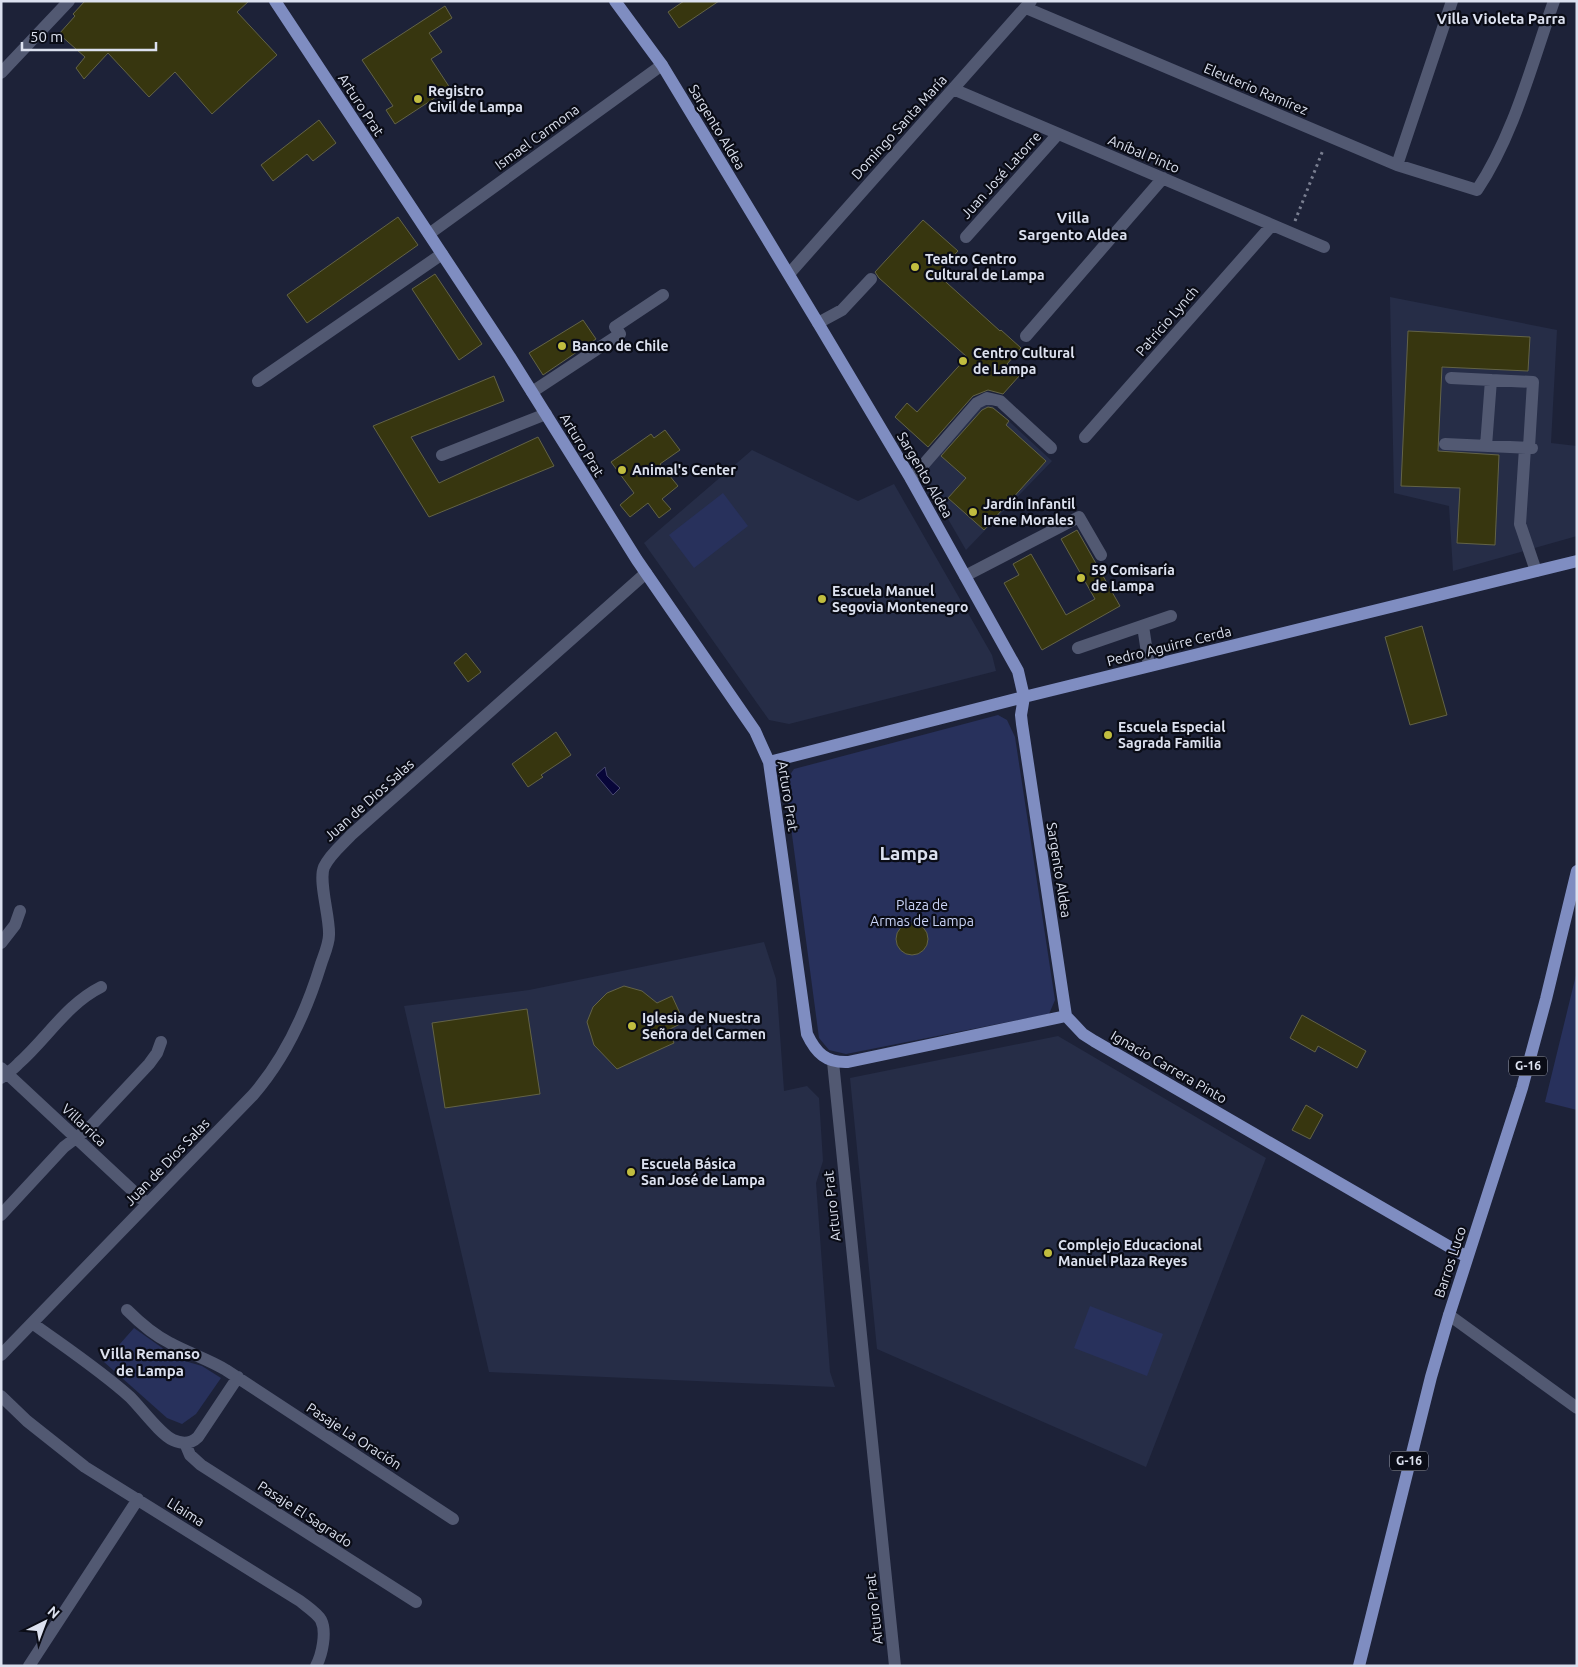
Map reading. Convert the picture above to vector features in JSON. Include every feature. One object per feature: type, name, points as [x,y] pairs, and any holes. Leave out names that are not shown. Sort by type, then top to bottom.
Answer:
[{"type":"main road","name":"Arturo Prat","points":[[275,1],[532,392],[646,573],[755,731],[769,762],[808,1034],[817,1050],[833,1062]]},
{"type":"main road","name":"Sargento Aldea","points":[[616,1],[662,65],[789,274],[910,479],[1018,672],[1024,697],[1021,715],[1022,724],[1066,1016]]},
{"type":"main road","name":"Pedro Aguirre Cerda","points":[[769,762],[1148,666],[1577,561]]},
{"type":"main road","name":"Barros Luco","points":[[1359,1666],[1414,1443],[1449,1315],[1524,1079],[1577,871]]},
{"type":"main road","points":[[833,1062],[848,1062],[1066,1016]]},
{"type":"main road","name":"Ignacio Carrera Pinto","points":[[1066,1016],[1083,1034],[1094,1041],[1467,1257]]},
{"type":"street","points":[[1,73],[69,1]]},
{"type":"street","points":[[1397,165],[1452,1]]},
{"type":"street","name":"Eleuterio Ramírez","points":[[1029,4],[1397,165],[1477,190],[1497,156],[1511,123],[1554,1]]},
{"type":"street","name":"Domingo Santa María","points":[[789,274],[1029,4]]},
{"type":"street","name":"Ismael Carmona","points":[[429,234],[662,65]]},
{"type":"street","name":"Aníbal Pinto","points":[[953,89],[1324,247]]},
{"type":"street","name":"Juan José Latorre","points":[[966,237],[1058,134]]},
{"type":"street","points":[[1026,336],[1163,178]]},
{"type":"street","name":"Patricio Lynch","points":[[1084,437],[1272,225]]},
{"type":"street","points":[[258,381],[442,254]]},
{"type":"street","points":[[818,323],[842,310],[871,279]]},
{"type":"street","points":[[532,392],[620,334],[615,327],[663,295]]},
{"type":"street","points":[[1451,378],[1533,382],[1529,448],[1520,524],[1536,571]]},
{"type":"street","points":[[1486,446],[1491,380]]},
{"type":"street","points":[[910,479],[977,403],[987,398],[1000,401],[1051,448]]},
{"type":"street","points":[[442,455],[546,414]]},
{"type":"street","points":[[1445,444],[1529,448]]},
{"type":"street","points":[[965,576],[1079,517],[1101,554]]},
{"type":"street","name":"Juan de Dios Salas","points":[[1,1354],[267,1080],[288,1047],[312,992],[329,936],[323,869],[332,855],[358,828],[646,573]]},
{"type":"street","points":[[1078,648],[1171,616]]},
{"type":"street","points":[[1143,626],[1148,666]]},
{"type":"street","points":[[1,942],[15,925],[20,911]]},
{"type":"street","points":[[3,1073],[20,1063],[85,995],[101,986]]},
{"type":"street","points":[[1,1215],[64,1147],[89,1128],[149,1064],[157,1053],[161,1042]]},
{"type":"street","name":"Arturo Prat","points":[[833,1062],[896,1666]]},
{"type":"street","name":"Villarrica","points":[[3,1073],[147,1204]]},
{"type":"street","name":"Pasaje La Oración","points":[[127,1310],[145,1326],[168,1342],[214,1363],[453,1519]]},
{"type":"street","points":[[1449,1315],[1577,1408]]},
{"type":"street","points":[[32,1322],[129,1396],[173,1440],[185,1443],[192,1442],[198,1437],[238,1378]]},
{"type":"street","name":"Llaima","points":[[1,1396],[27,1421],[85,1466],[300,1601],[321,1619],[324,1633],[320,1658],[316,1666]]},
{"type":"street","name":"Pasaje El Sagrado","points":[[185,1443],[190,1455],[201,1465],[416,1602]]},
{"type":"street","points":[[29,1666],[138,1499]]},
{"type":"path","points":[[1290,233],[1328,136]]},
{"type":"shaded area","points":[[1390,297],[1557,330],[1551,443],[1577,446],[1577,536],[1453,571],[1449,506],[1394,493]]},
{"type":"shaded area","name":"Jardín Infantil Irene Morales","points":[[986,400],[1052,461],[966,550],[922,474]]},
{"type":"shaded area","name":"Escuela Manuel Segovia Montenegro","points":[[752,450],[858,501],[894,484],[992,655],[996,671],[789,724],[769,720],[644,543]]},
{"type":"shaded area","points":[[605,767],[607,776],[620,788],[613,795],[596,775]]},
{"type":"shaded area","name":"Escuela Básica San José de Lampa","points":[[764,942],[776,979],[784,1091],[807,1086],[819,1098],[823,1161],[816,1183],[830,1372],[835,1387],[489,1372],[404,1006],[529,990]]},
{"type":"shaded area","name":"Complejo Educacional Manuel Plaza Reyes","points":[[1058,1036],[1266,1158],[1146,1467],[877,1349],[850,1078]]},
{"type":"green space","points":[[723,493],[748,526],[694,568],[669,535]]},
{"type":"green space","name":"Plaza de Armas de Lampa","points":[[998,715],[1007,720],[1015,737],[1055,1000],[1049,1014],[846,1054],[829,1050],[819,1038],[785,782],[794,769]]},
{"type":"green space","points":[[1577,971],[1577,1110],[1545,1102]]},
{"type":"green space","points":[[1090,1306],[1163,1334],[1147,1376],[1074,1348]]},
{"type":"green space","points":[[134,1328],[178,1359],[202,1366],[221,1378],[196,1414],[182,1424],[167,1418],[104,1362]]},
{"type":"building","points":[[85,1],[249,1],[237,12],[277,55],[212,114],[175,72],[149,97],[108,53],[84,79],[76,68],[85,57],[59,34]]},
{"type":"building","points":[[684,1],[719,1],[679,28],[668,12]]},
{"type":"building","points":[[445,6],[452,18],[429,33],[442,52],[431,59],[450,88],[395,124],[386,110],[393,106],[362,60]]},
{"type":"building","points":[[319,120],[336,143],[313,161],[307,154],[273,181],[261,165]]},
{"type":"building","points":[[398,217],[418,245],[307,323],[287,295]]},
{"type":"building","points":[[923,220],[958,251],[937,274],[1021,348],[1007,364],[1020,375],[1003,394],[988,390],[973,396],[928,447],[895,417],[907,403],[917,412],[967,357],[879,278],[875,272]]},
{"type":"building","points":[[435,274],[482,344],[459,360],[412,289]]},
{"type":"building","name":"Banco de Chile","points":[[583,320],[596,339],[543,375],[529,353]]},
{"type":"building","points":[[1408,331],[1530,337],[1528,371],[1442,367],[1438,451],[1499,455],[1495,545],[1457,543],[1460,488],[1401,486]]},
{"type":"building","points":[[494,376],[504,401],[411,437],[439,483],[538,437],[554,466],[429,517],[373,426]]},
{"type":"building","name":"Jardín Infantil Irene Morales","points":[[988,407],[993,408],[1009,421],[1006,425],[1046,461],[984,530],[948,498],[966,478],[941,456],[982,410]]},
{"type":"building","points":[[665,430],[680,450],[660,464],[678,486],[662,499],[671,509],[659,518],[648,503],[630,517],[620,505],[634,493],[611,462],[651,434],[654,438]]},
{"type":"building","points":[[1077,530],[1120,606],[1042,650],[1004,583],[1019,575],[1013,564],[1031,554],[1066,615],[1095,599],[1061,539]]},
{"type":"building","points":[[1422,626],[1447,715],[1410,725],[1385,637]]},
{"type":"building","points":[[466,653],[481,672],[468,682],[454,663]]},
{"type":"building","points":[[556,732],[571,755],[541,775],[543,777],[528,787],[512,764]]},
{"type":"building","points":[[912,923],[918,924],[923,928],[927,933],[927,945],[923,950],[918,954],[912,955],[906,954],[901,950],[897,945],[896,939],[897,933],[901,928],[906,924]]},
{"type":"building","name":"Iglesia de Nuestra Señora del Carmen","points":[[624,986],[642,991],[657,1003],[672,996],[684,1022],[668,1030],[674,1043],[617,1069],[594,1045],[587,1022],[593,1007],[607,993]]},
{"type":"building","points":[[527,1009],[540,1094],[445,1108],[432,1023]]},
{"type":"building","points":[[1302,1015],[1366,1051],[1357,1068],[1318,1046],[1315,1052],[1290,1038]]},
{"type":"building","points":[[1306,1105],[1323,1115],[1310,1139],[1292,1130]]},
{"type":"place","name":"Registro Civil de Lampa","points":[[418,99]]},
{"type":"place","name":"Teatro Centro Cultural de Lampa","points":[[915,267]]},
{"type":"place","name":"Banco de Chile","points":[[562,346]]},
{"type":"place","name":"Centro Cultural de Lampa","points":[[963,361]]},
{"type":"place","name":"Animal's Center","points":[[622,470]]},
{"type":"place","name":"Jardín Infantil Irene Morales","points":[[973,512]]},
{"type":"place","name":"59 Comisaría de Lampa","points":[[1081,578]]},
{"type":"place","name":"Escuela Manuel Segovia Montenegro","points":[[822,599]]},
{"type":"place","name":"Escuela Especial Sagrada Familia","points":[[1108,735]]},
{"type":"place","name":"Iglesia de Nuestra Señora del Carmen","points":[[632,1026]]},
{"type":"place","name":"Escuela Básica San José de Lampa","points":[[631,1172]]},
{"type":"place","name":"Complejo Educacional Manuel Plaza Reyes","points":[[1048,1253]]},
{"type":"district","name":"Villa Violeta Parra","points":[[1501,19]]},
{"type":"district","name":"Villa Sargento Aldea","points":[[1073,226]]},
{"type":"district","name":"Lampa","points":[[909,853]]},
{"type":"district","name":"Villa Remanso de Lampa","points":[[150,1362]]}]
